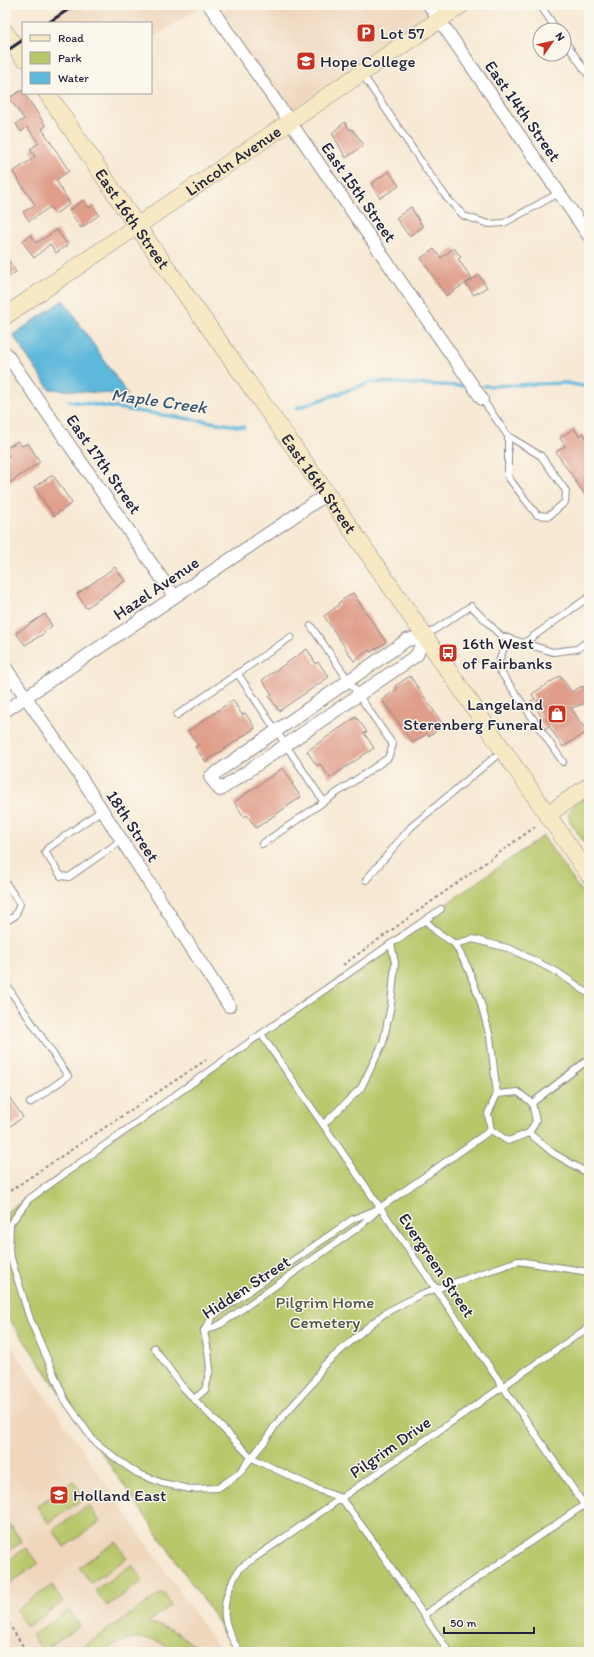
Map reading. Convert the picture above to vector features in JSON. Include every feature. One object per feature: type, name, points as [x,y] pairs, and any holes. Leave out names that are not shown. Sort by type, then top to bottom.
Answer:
[{"type":"main road","name":"Lincoln Avenue","points":[[5,316],[461,5]]},
{"type":"main road","points":[[5,32],[22,57]]},
{"type":"main road","name":"East 16th Street","points":[[48,94],[137,226],[327,494],[589,875]]},
{"type":"main road","points":[[548,814],[589,786]]},
{"type":"street","name":"East 15th Street","points":[[209,5],[482,399]]},
{"type":"street","name":"East 14th Street","points":[[429,5],[589,236]]},
{"type":"street","name":"East 17th Street","points":[[5,352],[174,596]]},
{"type":"street","name":"Hazel Avenue","points":[[5,711],[327,494]]},
{"type":"street","points":[[424,637],[417,655],[220,790],[210,777],[407,640],[424,637]]},
{"type":"street","name":"18th Street","points":[[5,667],[27,697],[122,840],[229,1006]]},
{"type":"lane","points":[[540,5],[552,22]]},
{"type":"lane","points":[[572,52],[589,76]]},
{"type":"lane","points":[[362,73],[428,172],[447,198],[464,216],[489,224],[504,222],[545,202],[559,193]]},
{"type":"lane","points":[[482,399],[508,436],[541,456],[566,492],[565,502],[548,516],[537,515],[508,477],[508,436]]},
{"type":"lane","points":[[524,643],[589,597]]},
{"type":"lane","points":[[424,637],[471,606],[501,636],[552,652],[577,649],[589,640]]},
{"type":"lane","points":[[262,844],[388,758],[392,745],[312,626]]},
{"type":"lane","points":[[177,715],[292,638]]},
{"type":"lane","points":[[508,638],[499,661],[500,671],[562,762]]},
{"type":"lane","points":[[238,674],[324,802]]},
{"type":"lane","points":[[366,880],[411,826],[503,750]]},
{"type":"lane","points":[[102,810],[48,848],[45,852],[61,876],[69,877],[122,840]]},
{"type":"lane","points":[[5,882],[20,904],[14,916],[5,922]]},
{"type":"lane","points":[[441,910],[261,1034],[29,1199],[10,1224],[9,1252],[30,1319],[65,1400],[93,1440],[137,1473],[162,1483],[190,1489],[218,1488],[238,1474],[252,1458],[276,1424],[312,1384],[323,1366],[335,1354],[385,1313],[420,1294],[518,1261],[589,1272]]},
{"type":"lane","points":[[425,920],[437,932],[455,944],[468,968],[480,1000],[490,1037],[497,1094],[488,1114],[491,1130],[508,1141],[530,1133],[536,1121],[532,1103],[518,1092],[497,1094]]},
{"type":"lane","points":[[455,944],[473,939],[511,949],[560,974],[589,994]]},
{"type":"lane","points":[[324,1124],[362,1088],[383,1043],[391,1005],[395,962],[391,944]]},
{"type":"lane","points":[[5,983],[68,1076],[30,1102]]},
{"type":"lane","name":"Evergreen Street","points":[[261,1034],[589,1512]]},
{"type":"lane","points":[[532,1103],[589,1059]]},
{"type":"lane","name":"Hidden Street","points":[[204,1331],[221,1324],[359,1227],[381,1207],[491,1130]]},
{"type":"lane","points":[[530,1133],[553,1154],[589,1174]]},
{"type":"lane","name":"Hidden Street","points":[[204,1331],[213,1316],[353,1219],[381,1207]]},
{"type":"lane","name":"Pilgrim Drive","points":[[240,1652],[230,1637],[224,1616],[225,1604],[231,1583],[240,1568],[589,1327]]},
{"type":"lane","points":[[194,1399],[205,1390],[210,1369],[204,1331]]},
{"type":"lane","points":[[154,1348],[181,1385],[252,1458],[317,1489],[341,1498],[373,1541],[449,1652]]},
{"type":"lane","points":[[424,1615],[584,1505]]},
{"type":"path","points":[[342,965],[535,827]]},
{"type":"path","points":[[5,1194],[207,1060]]},
{"type":"path","points":[[5,1618],[27,1652]]},
{"type":"shaded area","points":[[66,5],[203,5],[152,38],[152,22],[41,22]]},
{"type":"shaded area","name":"Hope College","points":[[208,5],[449,5],[283,117]]},
{"type":"shaded area","name":"Holland East","points":[[5,1337],[221,1652],[5,1652]]},
{"type":"green space","points":[[589,794],[589,850],[571,823],[568,815],[574,805]]},
{"type":"green space","name":"Pilgrim Home Cemetery","points":[[543,836],[589,903],[589,1652],[239,1652],[5,1313],[5,1213]]},
{"type":"green space","points":[[73,1481],[85,1498],[48,1523],[37,1506]]},
{"type":"green space","points":[[89,1505],[100,1522],[64,1547],[53,1530]]},
{"type":"green space","points":[[11,1526],[22,1542],[5,1553],[5,1529]]},
{"type":"green space","points":[[116,1542],[127,1558],[91,1583],[79,1567]]},
{"type":"green space","points":[[26,1548],[38,1564],[5,1586],[5,1562]]},
{"type":"green space","points":[[132,1565],[143,1581],[107,1606],[95,1590]]},
{"type":"green space","points":[[52,1585],[63,1602],[27,1627],[16,1610]]},
{"type":"green space","points":[[163,1592],[171,1605],[147,1623],[162,1626],[176,1632],[199,1652],[176,1652],[155,1640],[135,1638],[115,1644],[103,1652],[75,1652]]},
{"type":"green space","points":[[69,1610],[80,1626],[43,1651],[32,1635]]},
{"type":"water","points":[[63,300],[128,395],[49,389],[13,335]]},
{"type":"building","points":[[22,90],[22,94],[25,94],[46,126],[42,129],[69,171],[56,180],[70,204],[55,214],[50,207],[29,221],[23,212],[35,205],[13,172],[35,157],[30,149],[39,143],[27,127],[21,132],[16,124],[24,119],[9,98]]},
{"type":"building","points":[[345,122],[350,130],[352,129],[364,145],[346,158],[332,133]]},
{"type":"building","points":[[389,171],[399,186],[380,198],[371,184]]},
{"type":"building","points":[[84,200],[89,208],[93,205],[99,215],[81,228],[69,210]]},
{"type":"building","points":[[411,207],[423,227],[409,236],[396,218]]},
{"type":"building","points":[[57,230],[68,245],[56,253],[50,244],[34,258],[22,241],[31,235],[36,243]]},
{"type":"building","points":[[454,248],[461,257],[458,259],[472,279],[446,296],[421,258],[434,249],[441,258]]},
{"type":"building","points":[[5,255],[16,272],[5,279]]},
{"type":"building","points":[[479,275],[487,287],[474,295],[466,284]]},
{"type":"building","points":[[574,428],[579,436],[583,433],[589,442],[589,501],[556,452],[565,446],[560,438]]},
{"type":"building","points":[[18,441],[22,446],[28,443],[40,462],[5,486],[5,460],[9,457],[5,449]]},
{"type":"building","points":[[53,475],[72,503],[54,516],[34,487]]},
{"type":"building","points":[[115,567],[125,581],[86,608],[77,594]]},
{"type":"building","points":[[353,593],[386,642],[371,652],[369,650],[354,661],[324,616],[339,605],[338,603]]},
{"type":"building","points":[[45,614],[52,626],[44,632],[45,633],[25,645],[16,633]]},
{"type":"building","points":[[307,649],[316,664],[318,662],[329,677],[279,711],[269,696],[272,694],[262,680]]},
{"type":"building","points":[[410,676],[444,726],[429,736],[427,734],[413,743],[382,700],[397,689],[395,686]]},
{"type":"building","name":"Langeland Sterenberg Funeral","points":[[560,676],[572,692],[580,687],[589,686],[589,702],[571,708],[587,732],[563,747],[549,726],[545,729],[539,719],[542,717],[531,701],[535,699],[532,694]]},
{"type":"building","points":[[233,700],[242,715],[245,713],[255,728],[206,762],[195,747],[198,745],[188,731]]},
{"type":"building","points":[[356,717],[367,732],[364,733],[374,748],[330,778],[320,764],[317,766],[307,751]]},
{"type":"building","points":[[283,768],[301,797],[256,828],[247,815],[244,817],[234,802]]},
{"type":"building","points":[[5,1091],[23,1117],[5,1130]]},
{"type":"waterway","name":"Maple Creek","points":[[297,408],[372,382],[462,386]]},
{"type":"waterway","name":"Maple Creek","points":[[484,386],[566,383],[589,387]]},
{"type":"waterway","name":"Maple Creek","points":[[69,401],[244,427]]},
{"type":"railway","points":[[50,22],[75,5]]},
{"type":"railway","points":[[5,52],[22,41]]},
{"type":"place","name":"Lot 57","points":[[366,33]]},
{"type":"place","name":"Hope College","points":[[306,61]]},
{"type":"place","name":"16th West of Fairbanks","points":[[448,653]]},
{"type":"place","name":"Langeland Sterenberg Funeral","points":[[557,714]]},
{"type":"place","name":"Holland East","points":[[59,1495]]}]
